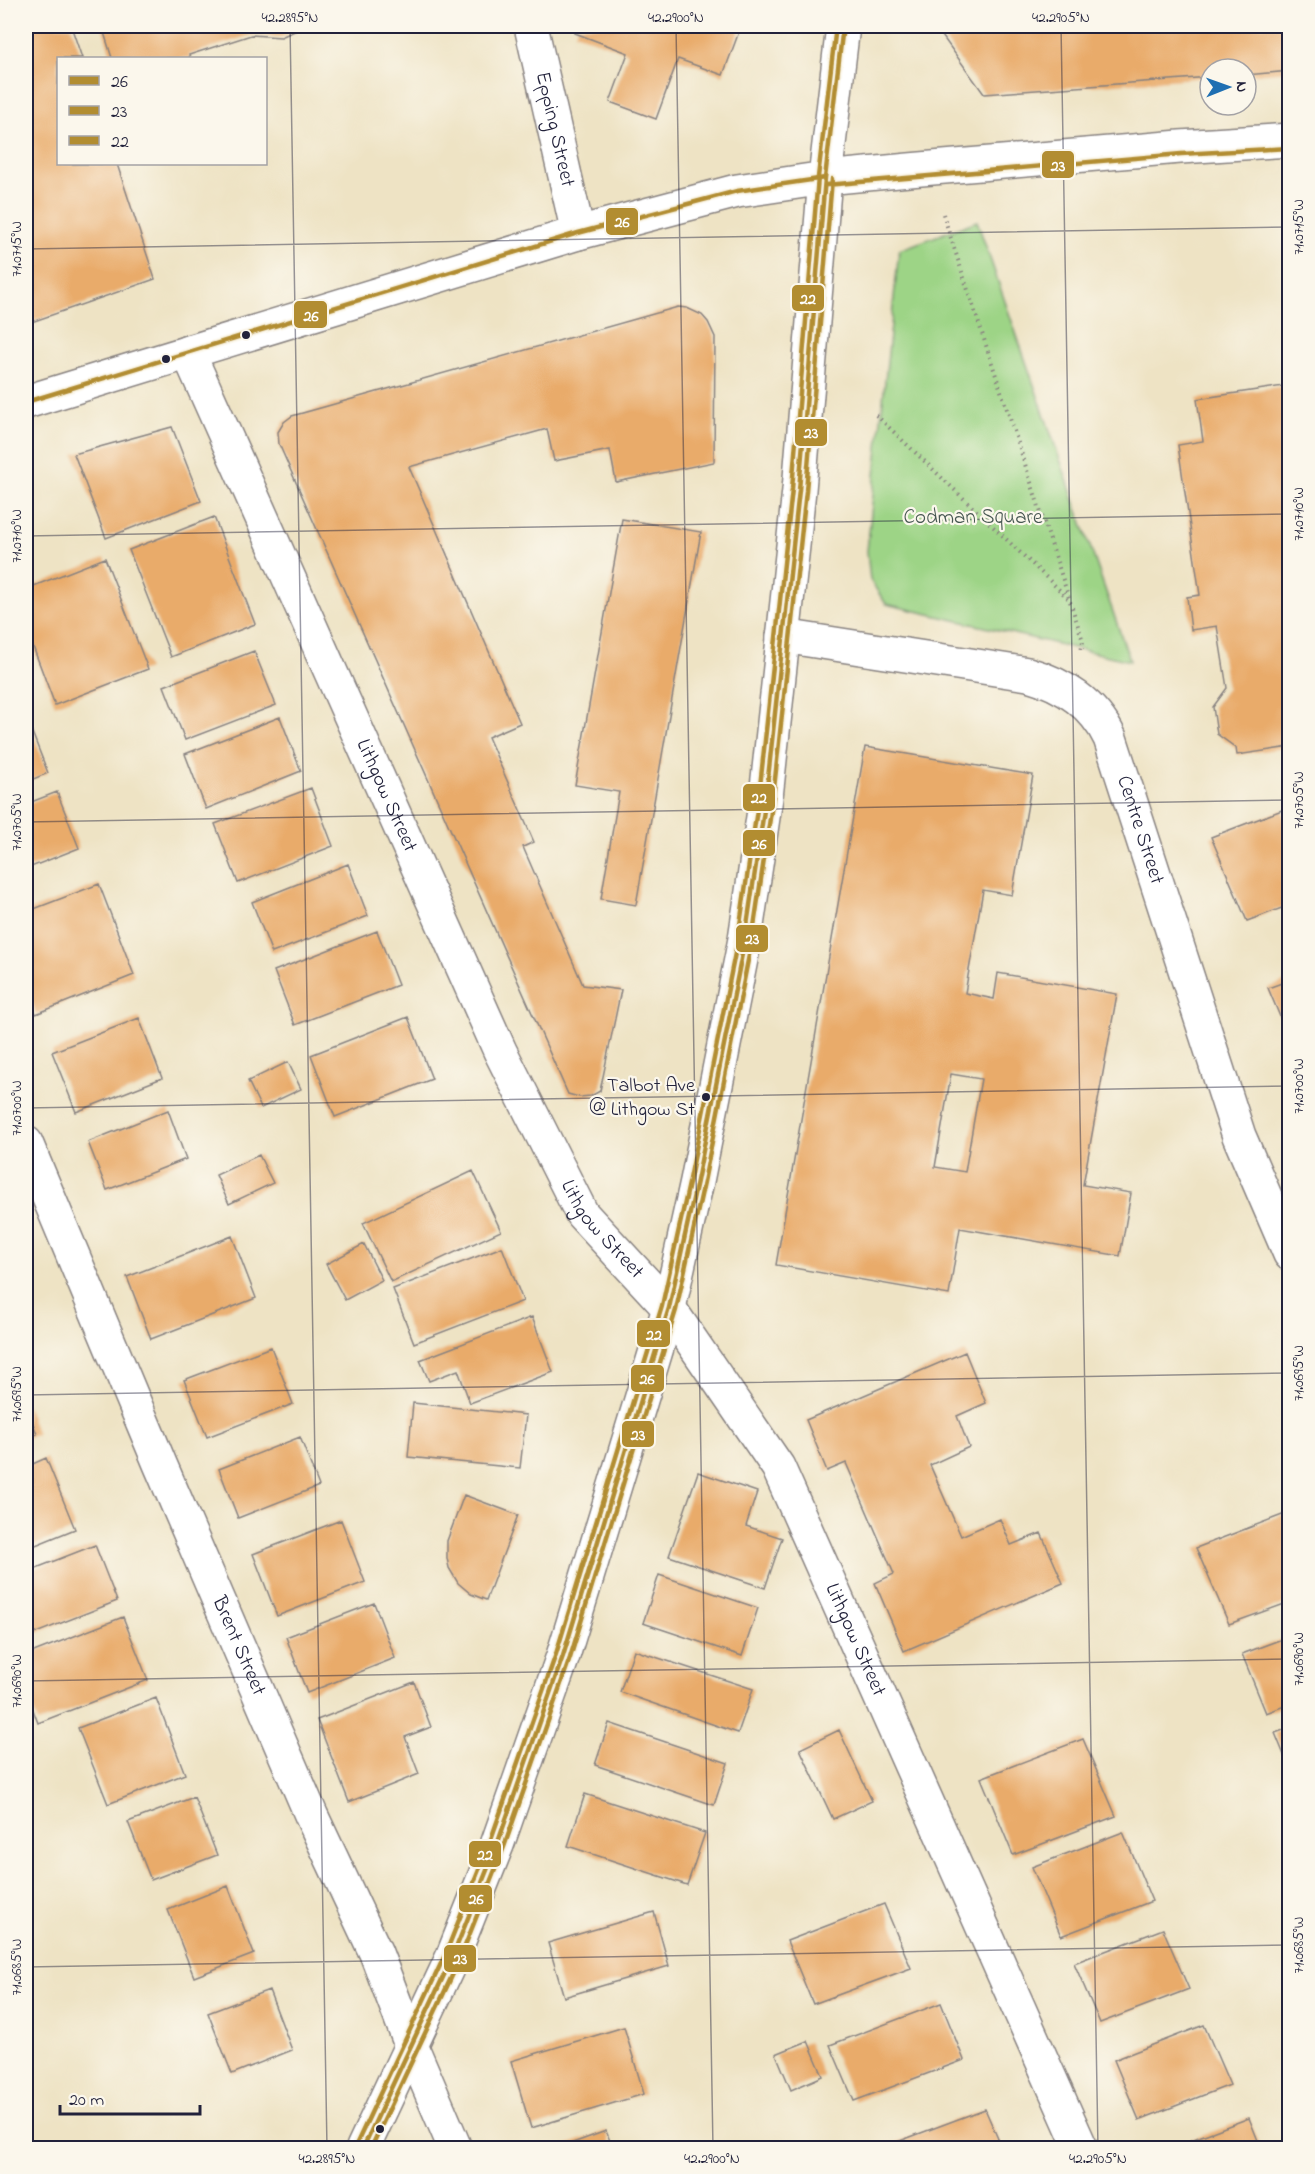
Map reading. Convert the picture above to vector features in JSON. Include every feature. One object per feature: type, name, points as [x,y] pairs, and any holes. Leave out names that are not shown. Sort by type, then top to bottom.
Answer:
[{"type":"street","name":"Epping Street","points":[[531,26],[578,233]]},
{"type":"street","points":[[363,2148],[452,1958],[489,1866],[563,1656],[669,1308],[697,1181],[745,939],[766,797],[799,490],[825,178],[843,26]]},
{"type":"street","points":[[26,402],[578,233],[737,190],[825,178],[1180,147],[1290,140]]},
{"type":"street","name":"Lithgow Street","points":[[188,352],[505,1062],[582,1214],[669,1308],[778,1467],[1081,2148]]},
{"type":"street","name":"Centre Street","points":[[783,636],[1028,675],[1059,686],[1074,695],[1095,713],[1110,738],[1239,1136],[1290,1254]]},
{"type":"street","name":"Brent Street","points":[[26,1143],[160,1464],[312,1817],[376,1953],[411,2045],[455,2148]]},
{"type":"path","points":[[943,214],[1083,641],[1081,652]]},
{"type":"path","points":[[876,416],[1070,600]]},
{"type":"green space","name":"Codman Square","points":[[977,221],[1130,661],[886,604],[870,580],[867,551],[899,250]]},
{"type":"building","points":[[26,26],[71,26],[82,57],[57,57],[57,165],[117,165],[155,279],[26,324]]},
{"type":"building","points":[[102,26],[306,26],[281,37],[251,35],[189,55],[190,57],[112,57]]},
{"type":"building","points":[[578,26],[731,26],[740,29],[723,75],[678,59],[656,119],[610,102],[628,53],[575,33]]},
{"type":"building","points":[[935,26],[1290,26],[1290,71],[1258,74],[1258,57],[1198,57],[1198,78],[984,94]]},
{"type":"building","points":[[678,307],[687,308],[702,315],[715,337],[714,462],[616,482],[610,450],[554,461],[547,429],[409,467],[520,723],[488,737],[534,842],[523,847],[583,985],[621,990],[600,1091],[591,1096],[579,1097],[568,1094],[279,444],[278,432],[284,422],[292,416]]},
{"type":"building","points":[[1290,385],[1290,747],[1237,755],[1236,748],[1217,734],[1213,707],[1227,688],[1217,626],[1191,630],[1187,597],[1200,595],[1178,445],[1203,441],[1197,399]]},
{"type":"building","points":[[172,427],[201,501],[106,538],[74,454]]},
{"type":"building","points":[[214,517],[255,624],[171,657],[129,550]]},
{"type":"building","points":[[622,519],[701,532],[636,905],[601,899],[619,792],[575,785]]},
{"type":"building","points":[[105,558],[148,669],[55,705],[26,628],[26,589]]},
{"type":"building","points":[[254,651],[276,705],[185,740],[164,686]]},
{"type":"building","points":[[26,717],[48,773],[26,782]]},
{"type":"building","points":[[280,717],[301,771],[206,809],[185,754]]},
{"type":"building","points":[[865,747],[1033,775],[1012,895],[983,890],[965,993],[994,999],[998,973],[1117,994],[1083,1185],[1131,1193],[1120,1256],[960,1228],[949,1295],[776,1265]],"holes":[[[951,1074],[981,1079],[965,1172],[935,1167]]]},
{"type":"building","points":[[311,788],[333,846],[238,883],[215,824]]},
{"type":"building","points":[[57,792],[79,848],[26,869],[26,804]]},
{"type":"building","points":[[1282,810],[1290,828],[1290,905],[1247,921],[1211,837]]},
{"type":"building","points":[[348,864],[368,916],[272,953],[252,902]]},
{"type":"building","points":[[99,884],[134,975],[36,1014],[26,986],[26,912]]},
{"type":"building","points":[[377,931],[398,985],[295,1025],[274,971]]},
{"type":"building","points":[[1290,980],[1290,1038],[1289,1038],[1268,988]]},
{"type":"building","points":[[408,1017],[432,1079],[335,1117],[311,1055]]},
{"type":"building","points":[[139,1018],[162,1078],[76,1112],[52,1052]]},
{"type":"building","points":[[288,1062],[301,1089],[261,1108],[248,1081]]},
{"type":"building","points":[[168,1110],[186,1159],[107,1190],[88,1142]]},
{"type":"building","points":[[259,1155],[273,1183],[229,1204],[216,1175]]},
{"type":"building","points":[[473,1171],[501,1231],[391,1282],[363,1223]]},
{"type":"building","points":[[232,1236],[256,1298],[151,1339],[127,1277]]},
{"type":"building","points":[[364,1244],[382,1280],[345,1300],[326,1264]]},
{"type":"building","points":[[502,1247],[523,1301],[414,1343],[393,1289]]},
{"type":"building","points":[[532,1317],[553,1372],[470,1403],[458,1370],[429,1381],[420,1360]]},
{"type":"building","points":[[271,1347],[293,1404],[207,1437],[184,1380]]},
{"type":"building","points":[[965,1352],[986,1403],[957,1416],[969,1447],[930,1465],[961,1536],[1000,1519],[1011,1545],[1041,1533],[1063,1583],[904,1651],[875,1583],[894,1574],[846,1463],[827,1471],[806,1420]]},
{"type":"building","points":[[413,1403],[526,1415],[520,1468],[408,1457]]},
{"type":"building","points":[[26,1405],[37,1434],[26,1438]]},
{"type":"building","points":[[300,1437],[319,1486],[238,1518],[219,1469]]},
{"type":"building","points":[[46,1458],[75,1529],[26,1549],[26,1467]]},
{"type":"building","points":[[698,1472],[757,1492],[746,1526],[782,1538],[765,1588],[669,1556]]},
{"type":"building","points":[[464,1495],[518,1515],[486,1600],[471,1594],[458,1583],[449,1568],[447,1541]]},
{"type":"building","points":[[1290,1512],[1290,1602],[1229,1624],[1196,1548]]},
{"type":"building","points":[[341,1520],[365,1582],[277,1616],[253,1554]]},
{"type":"building","points":[[95,1545],[117,1601],[26,1637],[26,1572]]},
{"type":"building","points":[[659,1575],[758,1608],[742,1656],[643,1623]]},
{"type":"building","points":[[374,1603],[395,1658],[307,1693],[286,1637]]},
{"type":"building","points":[[123,1617],[148,1680],[38,1723],[26,1691],[26,1655]]},
{"type":"building","points":[[1290,1636],[1290,1704],[1266,1713],[1242,1654]]},
{"type":"building","points":[[634,1650],[753,1689],[738,1733],[620,1692]]},
{"type":"building","points":[[414,1682],[431,1727],[405,1737],[419,1774],[349,1802],[317,1720]]},
{"type":"building","points":[[156,1698],[185,1774],[108,1804],[78,1728]]},
{"type":"building","points":[[609,1723],[728,1763],[714,1805],[595,1765]]},
{"type":"building","points":[[1289,1728],[1289,1767],[1275,1733]]},
{"type":"building","points":[[839,1730],[872,1801],[833,1819],[800,1749]]},
{"type":"building","points":[[1083,1739],[1116,1816],[1013,1855],[981,1778]]},
{"type":"building","points":[[585,1794],[705,1833],[687,1885],[568,1846]]},
{"type":"building","points":[[194,1797],[217,1855],[151,1880],[128,1822]]},
{"type":"building","points":[[1123,1832],[1152,1901],[1061,1936],[1032,1867]]},
{"type":"building","points":[[228,1886],[254,1954],[194,1977],[168,1910]]},
{"type":"building","points":[[884,1904],[911,1968],[813,2004],[787,1941]]},
{"type":"building","points":[[654,1912],[669,1966],[564,1997],[548,1943]]},
{"type":"building","points":[[1163,1929],[1189,1989],[1100,2023],[1074,1963]]},
{"type":"building","points":[[269,1990],[292,2050],[232,2074],[208,2013]]},
{"type":"building","points":[[941,2003],[964,2060],[854,2101],[830,2045]]},
{"type":"building","points":[[1204,2025],[1230,2085],[1139,2120],[1114,2060]]},
{"type":"building","points":[[624,2027],[644,2094],[531,2128],[511,2061]]},
{"type":"building","points":[[808,2041],[823,2076],[791,2090],[776,2054]]},
{"type":"building","points":[[985,2109],[1002,2148],[881,2148]]},
{"type":"building","points":[[1249,2118],[1261,2148],[1170,2148]]},
{"type":"building","points":[[606,2131],[613,2148],[559,2148]]},
{"type":"building","points":[[73,2141],[75,2148],[49,2148]]},
{"type":"transit line","name":"22","points":[[356,2145],[445,1955],[490,1842],[556,1654],[662,1306],[738,938],[759,796],[792,489],[818,177],[836,26]]},
{"type":"transit line","name":"26","points":[[363,2148],[452,1958],[497,1845],[563,1656],[669,1308],[697,1181],[745,939],[766,797],[799,490],[825,178],[843,26]]},
{"type":"transit line","name":"23","points":[[826,185],[1181,154],[1290,148]]},
{"type":"transit line","name":"26","points":[[26,402],[578,233],[737,191],[825,178]]},
{"type":"transit line","name":"23","points":[[371,2148],[459,1961],[504,1847],[570,1658],[676,1310],[752,940],[773,798],[806,491],[832,179]]},
{"type":"place","name":"Talbot Ave @ Lithgow St","points":[[706,1097]]}]
